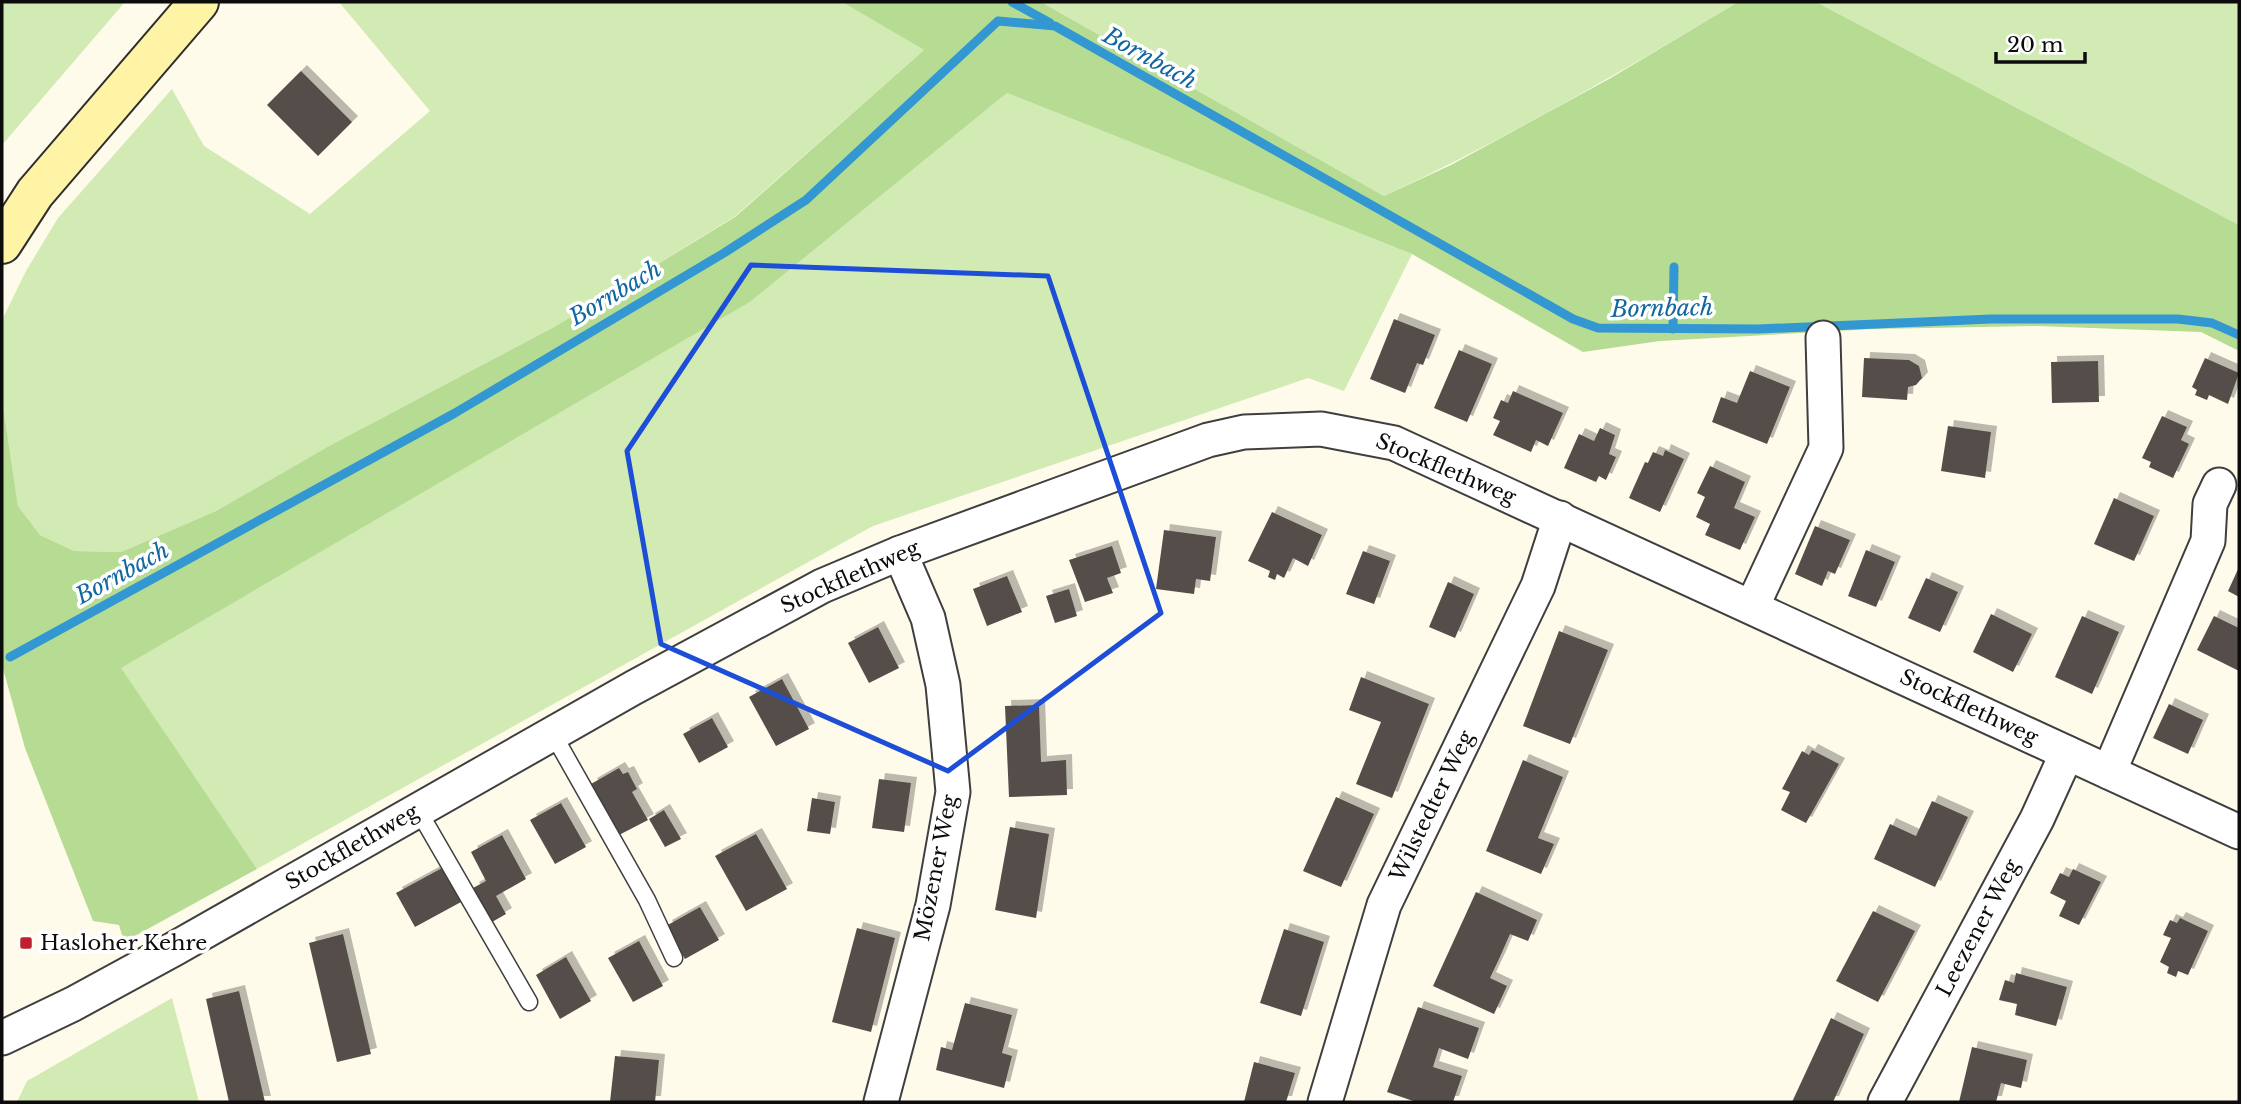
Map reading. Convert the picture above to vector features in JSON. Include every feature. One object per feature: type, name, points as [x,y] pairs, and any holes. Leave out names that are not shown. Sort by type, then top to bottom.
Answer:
[{"type":"street","points":[[2,244],[35,193],[199,2]]},
{"type":"street","points":[[1752,607],[1826,448],[1823,338]]},
{"type":"street","name":"Stockflethweg","points":[[2,1038],[73,1004],[822,586],[900,553],[1160,456],[1244,432],[1321,429],[1394,443],[2239,832]]},
{"type":"street","points":[[2109,772],[2208,541],[2210,504],[2219,485]]},
{"type":"street","name":"Wilstedter Weg","points":[[1325,1102],[1384,905],[1538,586],[1560,518]]},
{"type":"street","name":"Mözener Weg","points":[[881,1102],[933,905],[953,792],[943,685],[928,618],[900,553]]},
{"type":"street","name":"Leezener Weg","points":[[1885,1102],[2036,819],[2067,753]]},
{"type":"lane","points":[[553,734],[647,900],[674,958]]},
{"type":"lane","points":[[418,810],[528,1002]]},
{"type":"highlighted area","points":[[751,265],[1048,276],[1161,613],[948,771],[661,644],[627,451]]},
{"type":"green space","points":[[2,2],[125,2],[2,145]]},
{"type":"green space","points":[[339,2],[842,2],[924,50],[734,217],[556,326],[329,446],[216,511],[121,552],[74,551],[40,535],[18,506],[2,399],[2,320],[26,271],[58,218],[172,89],[204,146],[310,214],[430,111]]},
{"type":"green space","points":[[842,2],[1041,2],[1384,196],[1451,165],[1609,79],[1738,2],[1816,2],[2239,225],[2239,351],[2201,332],[2037,326],[1873,329],[1660,341],[1583,352],[1412,254],[1007,93],[750,302],[121,668],[257,869],[124,942],[119,925],[93,921],[25,748],[2,665],[2,399],[18,506],[40,535],[74,551],[121,552],[216,511],[329,446],[556,326],[735,217],[924,50]]},
{"type":"green space","points":[[1041,2],[1738,2],[1519,128],[1384,196]]},
{"type":"green space","points":[[1816,2],[2239,2],[2239,225]]},
{"type":"green space","points":[[1007,93],[1412,254],[1344,391],[1308,378],[873,526],[257,869],[120,668],[750,302]]},
{"type":"green space","points":[[172,998],[199,1102],[17,1102],[27,1081]]},
{"type":"building","points":[[301,71],[352,122],[318,156],[267,105]]},
{"type":"building","points":[[1394,319],[1435,335],[1423,365],[1417,363],[1405,393],[1370,379]]},
{"type":"building","points":[[1459,350],[1492,364],[1467,422],[1434,408]]},
{"type":"building","points":[[1864,358],[1909,360],[1919,366],[1922,378],[1916,385],[1908,387],[1907,400],[1862,397]]},
{"type":"building","points":[[2205,358],[2239,373],[2228,404],[2209,395],[2207,400],[2195,395],[2197,390],[2192,387]]},
{"type":"building","points":[[2098,361],[2099,402],[2052,403],[2051,362]]},
{"type":"building","points":[[1750,371],[1790,387],[1767,444],[1712,422],[1721,397],[1737,403]]},
{"type":"building","points":[[1513,391],[1563,413],[1548,446],[1536,440],[1531,452],[1493,435],[1500,421],[1493,418],[1501,400],[1508,403]]},
{"type":"building","points":[[2162,416],[2187,427],[2181,440],[2189,444],[2173,478],[2149,467],[2151,462],[2142,458]]},
{"type":"building","points":[[1948,426],[1991,432],[1985,478],[1941,471]]},
{"type":"building","points":[[1600,428],[1615,435],[1609,454],[1616,457],[1606,480],[1599,476],[1596,482],[1564,468],[1579,434],[1594,441]]},
{"type":"building","points":[[1665,450],[1684,459],[1660,512],[1629,498],[1645,462],[1648,463],[1653,452],[1663,456]]},
{"type":"building","points":[[1710,466],[1745,482],[1734,508],[1755,517],[1740,550],[1705,535],[1710,524],[1696,517],[1705,497],[1697,493]]},
{"type":"building","points":[[2114,498],[2154,516],[2134,561],[2094,544]]},
{"type":"building","points":[[1272,512],[1322,535],[1308,566],[1293,558],[1284,578],[1277,574],[1275,580],[1268,577],[1270,571],[1248,561]]},
{"type":"building","points":[[1815,526],[1850,540],[1835,574],[1828,571],[1822,586],[1795,574]]},
{"type":"building","points":[[1164,530],[1216,537],[1210,581],[1196,579],[1194,594],[1156,589]]},
{"type":"building","points":[[1112,546],[1121,573],[1107,578],[1113,593],[1085,602],[1069,560]]},
{"type":"building","points":[[1866,550],[1895,562],[1876,607],[1848,596]]},
{"type":"building","points":[[1363,551],[1390,561],[1374,604],[1346,594]]},
{"type":"building","points":[[2239,567],[2239,597],[2228,591]]},
{"type":"building","points":[[1007,576],[1022,612],[987,626],[973,589]]},
{"type":"building","points":[[1926,578],[1958,592],[1940,632],[1908,618]]},
{"type":"building","points":[[1448,582],[1474,594],[1455,638],[1429,627]]},
{"type":"building","points":[[1069,589],[1077,616],[1055,623],[1046,596]]},
{"type":"building","points":[[1991,614],[2032,634],[2013,672],[1973,652]]},
{"type":"building","points":[[2082,616],[2119,632],[2092,694],[2055,677]]},
{"type":"building","points":[[2214,616],[2239,628],[2239,671],[2197,650]]},
{"type":"building","points":[[878,627],[899,668],[869,683],[848,643]]},
{"type":"building","points":[[1559,631],[1608,650],[1570,744],[1523,726]]},
{"type":"building","points":[[1361,677],[1429,704],[1392,798],[1356,784],[1381,722],[1349,710]]},
{"type":"building","points":[[782,679],[809,729],[776,746],[749,697]]},
{"type":"building","points":[[2169,704],[2203,720],[2188,754],[2153,738]]},
{"type":"building","points":[[1039,705],[1041,762],[1066,760],[1067,795],[1009,797],[1005,706]]},
{"type":"building","points":[[712,718],[728,747],[699,763],[683,734]]},
{"type":"building","points":[[1812,750],[1839,764],[1806,823],[1781,810],[1790,792],[1782,789],[1802,751],[1809,755]]},
{"type":"building","points":[[1523,760],[1563,777],[1538,838],[1554,844],[1541,874],[1486,851]]},
{"type":"building","points":[[619,768],[623,774],[628,772],[637,789],[632,792],[648,820],[619,835],[591,784]]},
{"type":"building","points":[[879,779],[911,783],[904,832],[872,828]]},
{"type":"building","points":[[1336,797],[1374,814],[1341,887],[1303,871]]},
{"type":"building","points":[[812,798],[835,802],[830,834],[807,831]]},
{"type":"building","points":[[1932,801],[1968,817],[1935,887],[1874,859],[1890,824],[1916,836]]},
{"type":"building","points":[[561,803],[586,847],[555,864],[530,820]]},
{"type":"building","points":[[664,810],[681,839],[665,847],[649,819]]},
{"type":"building","points":[[1010,827],[1049,834],[1036,918],[995,910]]},
{"type":"building","points":[[756,834],[787,889],[746,911],[715,856]]},
{"type":"building","points":[[502,835],[526,879],[496,896],[506,914],[492,922],[473,888],[486,881],[471,852]]},
{"type":"building","points":[[442,868],[461,902],[415,927],[396,893]]},
{"type":"building","points":[[2073,869],[2101,882],[2079,925],[2059,916],[2066,901],[2050,893],[2060,873],[2069,877]]},
{"type":"building","points":[[1476,892],[1537,920],[1528,941],[1510,934],[1490,978],[1507,986],[1494,1014],[1433,986]]},
{"type":"building","points":[[700,907],[719,940],[685,959],[666,926]]},
{"type":"building","points":[[1873,911],[1915,931],[1878,1002],[1836,981]]},
{"type":"building","points":[[2180,918],[2208,931],[2188,975],[2178,971],[2176,977],[2167,973],[2169,967],[2160,962],[2171,938],[2163,935],[2170,920],[2177,923]]},
{"type":"building","points":[[857,928],[895,938],[871,1032],[832,1022]]},
{"type":"building","points":[[1284,929],[1324,942],[1301,1016],[1260,1003]]},
{"type":"building","points":[[343,934],[371,1054],[337,1062],[309,943]]},
{"type":"building","points":[[639,941],[663,986],[633,1002],[608,958]]},
{"type":"building","points":[[566,957],[591,1001],[560,1019],[536,975]]},
{"type":"building","points":[[2016,973],[2067,987],[2056,1026],[2015,1015],[2017,1004],[1999,1000],[2005,980],[2014,983]]},
{"type":"building","points":[[239,991],[265,1102],[229,1102],[206,999]]},
{"type":"building","points":[[965,1003],[1012,1015],[1002,1053],[1012,1056],[1004,1088],[936,1070],[941,1047],[952,1050]]},
{"type":"building","points":[[1418,1007],[1479,1028],[1468,1059],[1439,1048],[1433,1067],[1462,1076],[1453,1102],[1416,1102],[1387,1092]]},
{"type":"building","points":[[1831,1018],[1864,1034],[1833,1102],[1792,1102]]},
{"type":"building","points":[[1972,1047],[2027,1060],[2021,1088],[2001,1083],[1996,1102],[1959,1102]]},
{"type":"building","points":[[615,1056],[659,1060],[655,1102],[610,1102]]},
{"type":"building","points":[[1254,1062],[1295,1073],[1286,1102],[1244,1102]]},
{"type":"waterway","points":[[1012,2],[1050,23]]},
{"type":"waterway","name":"Bornbach","points":[[10,657],[455,413],[724,253],[806,200],[998,21],[1055,26],[1573,319],[1598,328],[1758,329],[1991,319],[2178,319],[2212,323],[2239,335]]},
{"type":"waterway","points":[[1673,329],[1674,267]]},
{"type":"place","name":"Hasloher Kehre","points":[[26,943]]}]
